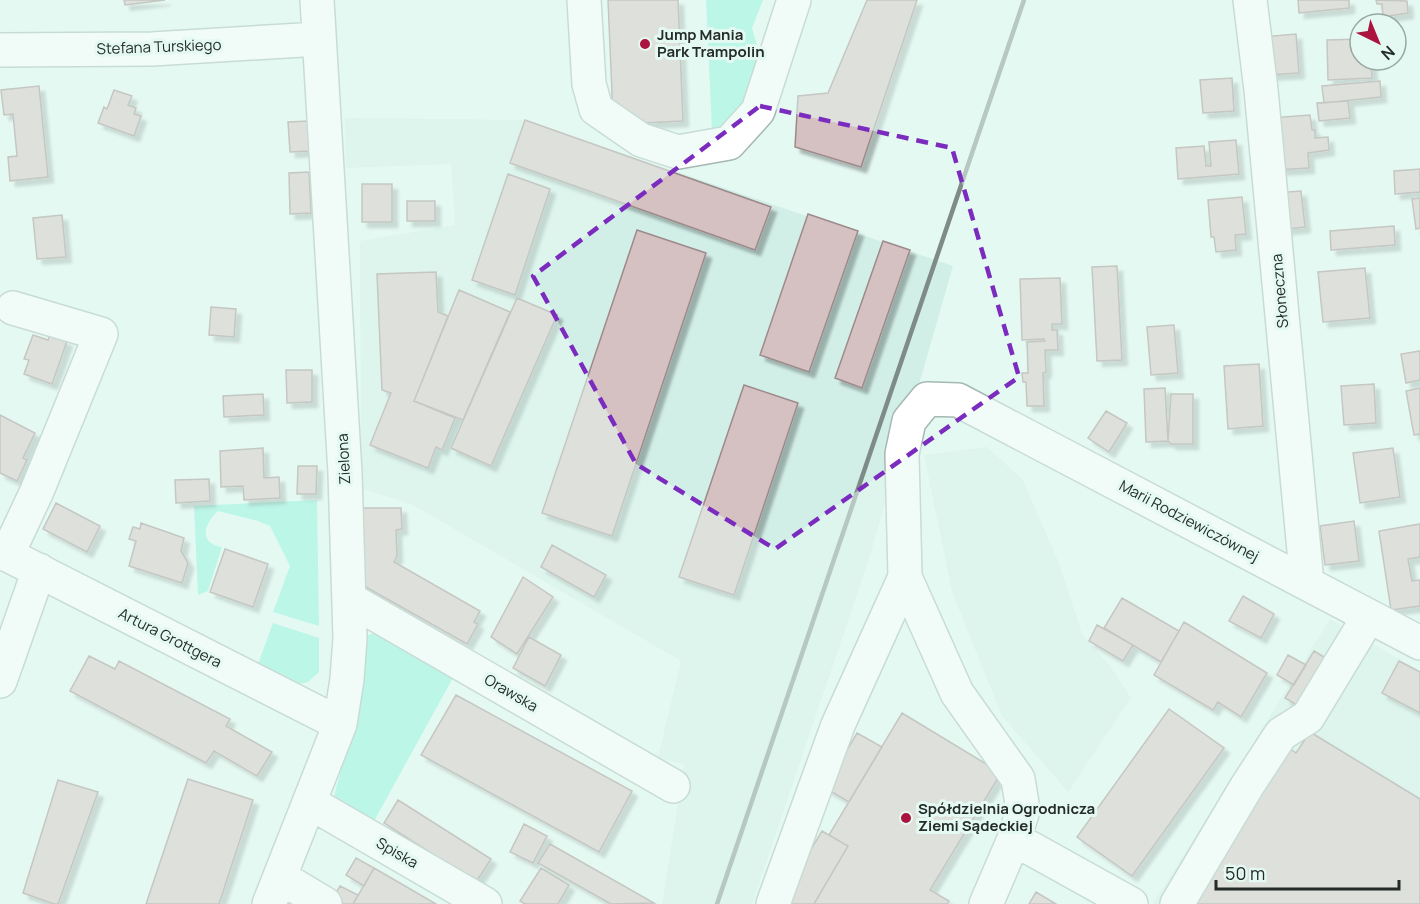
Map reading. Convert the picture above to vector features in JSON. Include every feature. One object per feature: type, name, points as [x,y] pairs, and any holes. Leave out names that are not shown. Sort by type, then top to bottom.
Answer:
[{"type":"street","name":"Zielona","points":[[274,891],[340,724],[350,638],[345,473],[317,0]]},
{"type":"street","points":[[584,0],[589,84],[596,110],[641,140],[678,152],[729,143],[758,111],[794,0]]},
{"type":"street","name":"Słoneczna","points":[[1250,0],[1262,102],[1307,583]]},
{"type":"street","name":"Stefana Turskiego","points":[[0,50],[152,49],[319,39]]},
{"type":"street","points":[[4,553],[37,491],[101,334],[13,308]]},
{"type":"street","name":"Marii Rodziewiczównej","points":[[905,577],[902,454],[909,421],[927,399],[958,400],[1420,643]]},
{"type":"street","name":"Artura Grottgera","points":[[4,553],[340,724]]},
{"type":"street","points":[[0,681],[39,570]]},
{"type":"street","points":[[905,577],[957,693],[1018,779],[1023,810],[1014,839],[986,904]]},
{"type":"street","points":[[773,904],[838,725],[905,577]]},
{"type":"street","name":"Orawska","points":[[349,599],[673,786]]},
{"type":"street","points":[[1177,904],[1247,786],[1281,734],[1308,717],[1370,616]]},
{"type":"street","name":"Spiska","points":[[309,802],[482,904]]},
{"type":"street","points":[[1014,839],[1131,904]]},
{"type":"street","points":[[274,891],[325,904]]},
{"type":"highlighted area","points":[[760,106],[952,148],[1019,377],[775,549],[636,464],[533,276]]},
{"type":"shaded area","points":[[345,118],[525,120],[953,266],[869,559],[752,904],[662,904],[684,765],[658,757],[681,661],[413,505],[361,488],[360,241],[455,225],[451,164],[346,168]]},
{"type":"shaded area","points":[[987,447],[1023,480],[1059,563],[1082,634],[1111,667],[1131,698],[1068,792],[1002,716],[952,592],[924,455]]},
{"type":"shaded area","points":[[1330,619],[1420,671],[1420,904],[1153,904]]},
{"type":"green space","points":[[706,0],[763,0],[752,28],[759,52],[750,92],[729,124],[712,131]]},
{"type":"green space","points":[[317,500],[319,626],[273,612],[290,566],[270,526],[258,521],[218,511],[213,516],[207,527],[206,537],[209,542],[222,547],[208,591],[198,595],[194,506]]},
{"type":"green space","points":[[273,623],[319,638],[319,672],[308,682],[295,685],[258,664]]},
{"type":"green space","points":[[374,633],[383,635],[454,676],[373,823],[333,800],[356,712],[363,637]]},
{"type":"building","points":[[124,0],[165,0],[125,5]]},
{"type":"building","name":"Jump Mania Park Trampolin","points":[[608,0],[678,0],[683,121],[643,123],[643,120],[613,117]]},
{"type":"building","points":[[867,0],[917,0],[861,167],[795,147],[798,96],[828,93]]},
{"type":"building","points":[[1298,0],[1349,0],[1349,8],[1299,13]]},
{"type":"building","points":[[1376,0],[1407,1],[1408,12],[1383,12],[1382,4],[1377,4]]},
{"type":"building","points":[[1296,34],[1299,73],[1267,75],[1263,37]]},
{"type":"building","points":[[1348,39],[1348,72],[1372,72],[1372,78],[1328,80],[1327,40]]},
{"type":"building","points":[[1232,78],[1234,111],[1203,113],[1200,80]]},
{"type":"building","points":[[1380,81],[1381,97],[1324,103],[1322,86]]},
{"type":"building","points":[[39,86],[48,177],[10,181],[8,157],[17,156],[13,114],[4,115],[1,90]]},
{"type":"building","points":[[114,90],[132,96],[128,105],[136,108],[134,114],[141,116],[134,136],[98,123],[104,107],[107,109]]},
{"type":"building","points":[[1348,101],[1350,118],[1319,121],[1317,103]]},
{"type":"building","points":[[1310,115],[1315,138],[1328,137],[1329,150],[1308,153],[1309,168],[1275,170],[1271,118]]},
{"type":"building","points":[[525,120],[771,207],[755,250],[510,163]]},
{"type":"building","points":[[308,121],[310,151],[290,152],[288,122]]},
{"type":"building","points":[[1236,140],[1239,174],[1178,179],[1176,148],[1204,146],[1206,166],[1211,166],[1209,142]]},
{"type":"building","points":[[1420,169],[1420,192],[1395,194],[1394,171]]},
{"type":"building","points":[[309,172],[311,213],[290,214],[289,173]]},
{"type":"building","points":[[508,174],[550,189],[515,295],[472,280]]},
{"type":"building","points":[[362,184],[392,184],[392,222],[362,222]]},
{"type":"building","points":[[1301,191],[1305,227],[1279,230],[1275,193]]},
{"type":"building","points":[[1242,197],[1246,234],[1235,235],[1236,250],[1216,252],[1214,237],[1211,237],[1208,200]]},
{"type":"building","points":[[1420,198],[1420,228],[1416,229],[1412,199]]},
{"type":"building","points":[[407,201],[435,201],[435,221],[407,221]]},
{"type":"building","points":[[808,214],[858,231],[809,372],[760,355]]},
{"type":"building","points":[[62,215],[66,257],[37,259],[33,218]]},
{"type":"building","points":[[1394,226],[1395,245],[1331,250],[1330,231]]},
{"type":"building","points":[[637,230],[706,253],[612,536],[542,513]]},
{"type":"building","points":[[883,241],[910,250],[862,388],[835,378]]},
{"type":"building","points":[[1117,266],[1122,360],[1097,361],[1092,267]]},
{"type":"building","points":[[1365,268],[1370,318],[1323,322],[1318,272]]},
{"type":"building","points":[[436,272],[438,312],[448,316],[414,401],[455,418],[442,450],[436,447],[428,468],[370,445],[391,393],[382,390],[377,274]]},
{"type":"building","points":[[1060,278],[1062,324],[1052,324],[1052,330],[1057,330],[1058,350],[1045,350],[1044,406],[1027,406],[1026,382],[1023,382],[1022,373],[1028,373],[1027,342],[1045,341],[1044,339],[1022,340],[1020,279]]},
{"type":"building","points":[[459,290],[510,312],[463,420],[414,401]]},
{"type":"building","points":[[517,298],[557,315],[491,466],[451,448]]},
{"type":"building","points":[[211,307],[236,309],[234,337],[209,335]]},
{"type":"building","points":[[1174,325],[1178,373],[1151,375],[1147,327]]},
{"type":"building","points":[[33,335],[48,340],[50,335],[67,341],[52,384],[24,374],[29,360],[24,359]]},
{"type":"building","points":[[1420,351],[1420,380],[1406,383],[1401,354]]},
{"type":"building","points":[[1259,364],[1263,426],[1228,429],[1224,366]]},
{"type":"building","points":[[286,370],[312,370],[312,402],[287,403]]},
{"type":"building","points":[[1374,384],[1376,423],[1344,425],[1341,386]]},
{"type":"building","points":[[744,385],[798,403],[734,595],[679,577]]},
{"type":"building","points":[[1165,388],[1168,441],[1146,442],[1144,389]]},
{"type":"building","points":[[1420,388],[1420,434],[1414,435],[1406,391]]},
{"type":"building","points":[[263,394],[264,415],[224,417],[223,396]]},
{"type":"building","points":[[1171,394],[1193,394],[1193,444],[1171,444],[1168,441]]},
{"type":"building","points":[[1106,411],[1127,423],[1109,452],[1088,438]]},
{"type":"building","points":[[0,415],[35,433],[23,458],[27,460],[17,481],[0,473]]},
{"type":"building","points":[[263,448],[264,478],[279,477],[280,498],[244,500],[243,486],[221,487],[220,451]]},
{"type":"building","points":[[1393,448],[1400,497],[1360,503],[1353,453]]},
{"type":"building","points":[[298,466],[317,466],[316,494],[297,494]]},
{"type":"building","points":[[209,479],[210,501],[176,503],[175,480]]},
{"type":"building","points":[[56,503],[100,526],[87,552],[43,529]]},
{"type":"building","points":[[360,508],[401,508],[402,529],[396,530],[397,556],[394,562],[480,611],[474,622],[478,624],[467,644],[364,586]]},
{"type":"building","points":[[1354,521],[1359,561],[1325,565],[1320,526]]},
{"type":"building","points":[[141,523],[184,538],[181,551],[188,563],[182,583],[129,566],[136,541],[129,539],[133,527],[140,529]]},
{"type":"building","points":[[1420,524],[1420,557],[1408,559],[1412,581],[1420,580],[1420,606],[1391,610],[1379,531]]},
{"type":"building","points":[[552,545],[606,575],[594,597],[541,567]]},
{"type":"building","points":[[225,549],[268,564],[253,607],[210,592]]},
{"type":"building","points":[[523,577],[553,597],[517,654],[491,637]]},
{"type":"building","points":[[1243,596],[1274,614],[1261,638],[1229,621]]},
{"type":"building","points":[[1122,598],[1179,631],[1161,662],[1104,628]]},
{"type":"building","points":[[1184,622],[1267,673],[1241,717],[1218,702],[1213,710],[1154,675]]},
{"type":"building","points":[[1097,625],[1133,645],[1123,661],[1089,641]]},
{"type":"building","points":[[529,637],[561,655],[545,686],[513,668]]},
{"type":"building","points":[[1314,651],[1332,662],[1304,709],[1285,698]]},
{"type":"building","points":[[1288,655],[1306,665],[1294,685],[1277,675]]},
{"type":"building","points":[[89,656],[115,669],[119,661],[230,719],[226,726],[272,752],[257,776],[214,751],[206,763],[70,691]]},
{"type":"building","points":[[1399,661],[1420,672],[1420,713],[1382,693]]},
{"type":"building","points":[[456,695],[632,791],[599,852],[421,755]]},
{"type":"building","points":[[1169,709],[1224,748],[1132,876],[1077,837]]},
{"type":"building","name":"Spółdzielnia Ogrodnicza Ziemi Sądeckiej","points":[[902,713],[1001,773],[930,890],[949,901],[947,904],[814,904],[848,846],[829,835]]},
{"type":"building","points":[[1310,732],[1420,799],[1420,904],[1194,904],[1289,748],[1296,753]]},
{"type":"building","points":[[857,733],[882,747],[849,802],[825,788]]},
{"type":"building","points":[[188,779],[253,800],[219,904],[146,904]]},
{"type":"building","points":[[58,780],[98,792],[58,904],[54,904],[23,893]]},
{"type":"building","points":[[398,800],[491,859],[476,882],[384,823]]},
{"type":"building","points":[[524,824],[547,836],[533,863],[510,852]]},
{"type":"building","points":[[822,831],[848,846],[814,904],[790,904],[781,899]]},
{"type":"building","points":[[550,844],[654,903],[611,904],[538,863]]},
{"type":"building","points":[[356,858],[374,868],[364,886],[346,875]]},
{"type":"building","points":[[374,868],[436,904],[353,904]]},
{"type":"building","points":[[541,868],[569,885],[558,904],[525,904],[520,901]]},
{"type":"building","points":[[340,886],[358,895],[353,904],[343,904],[333,898]]},
{"type":"building","points":[[1036,892],[1056,904],[1029,904]]},
{"type":"railway","points":[[717,904],[1024,0]]},
{"type":"place","name":"Jump Mania Park Trampolin","points":[[645,44]]},
{"type":"place","name":"Spółdzielnia Ogrodnicza Ziemi Sądeckiej","points":[[906,818]]}]
